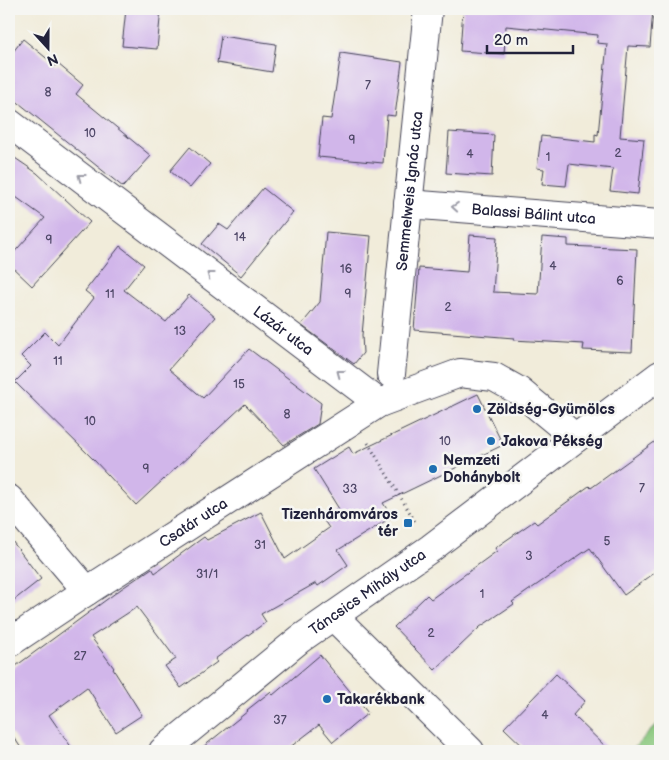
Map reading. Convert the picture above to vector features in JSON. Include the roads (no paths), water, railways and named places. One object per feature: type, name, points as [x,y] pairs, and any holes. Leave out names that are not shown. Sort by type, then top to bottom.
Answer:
[{"type":"street","name":"Semmelweis Ignác utca","points":[[391,374],[428,9]]},
{"type":"street","name":"Lázár utca","points":[[9,123],[379,403]]},
{"type":"street","name":"Balassi Bálint utca","points":[[408,204],[660,224]]},
{"type":"street","points":[[379,403],[460,373],[494,377],[519,391],[576,438],[660,375]]},
{"type":"street","name":"Csatár utca","points":[[9,643],[86,591],[379,403]]},
{"type":"street","name":"Táncsics Mihály utca","points":[[164,751],[300,639],[431,548],[576,438]]},
{"type":"street","points":[[9,499],[86,591]]},
{"type":"street","points":[[333,616],[470,751]]},
{"type":"place","name":"Zöldség-Gyümölcs","points":[[477,409]]},
{"type":"place","name":"Jakova Pékség","points":[[491,441]]},
{"type":"place","name":"Nemzeti Dohánybolt","points":[[433,469]]},
{"type":"place","name":"Tizenháromváros tér","points":[[408,523]]},
{"type":"place","name":"Takarékbank","points":[[327,699]]}]
